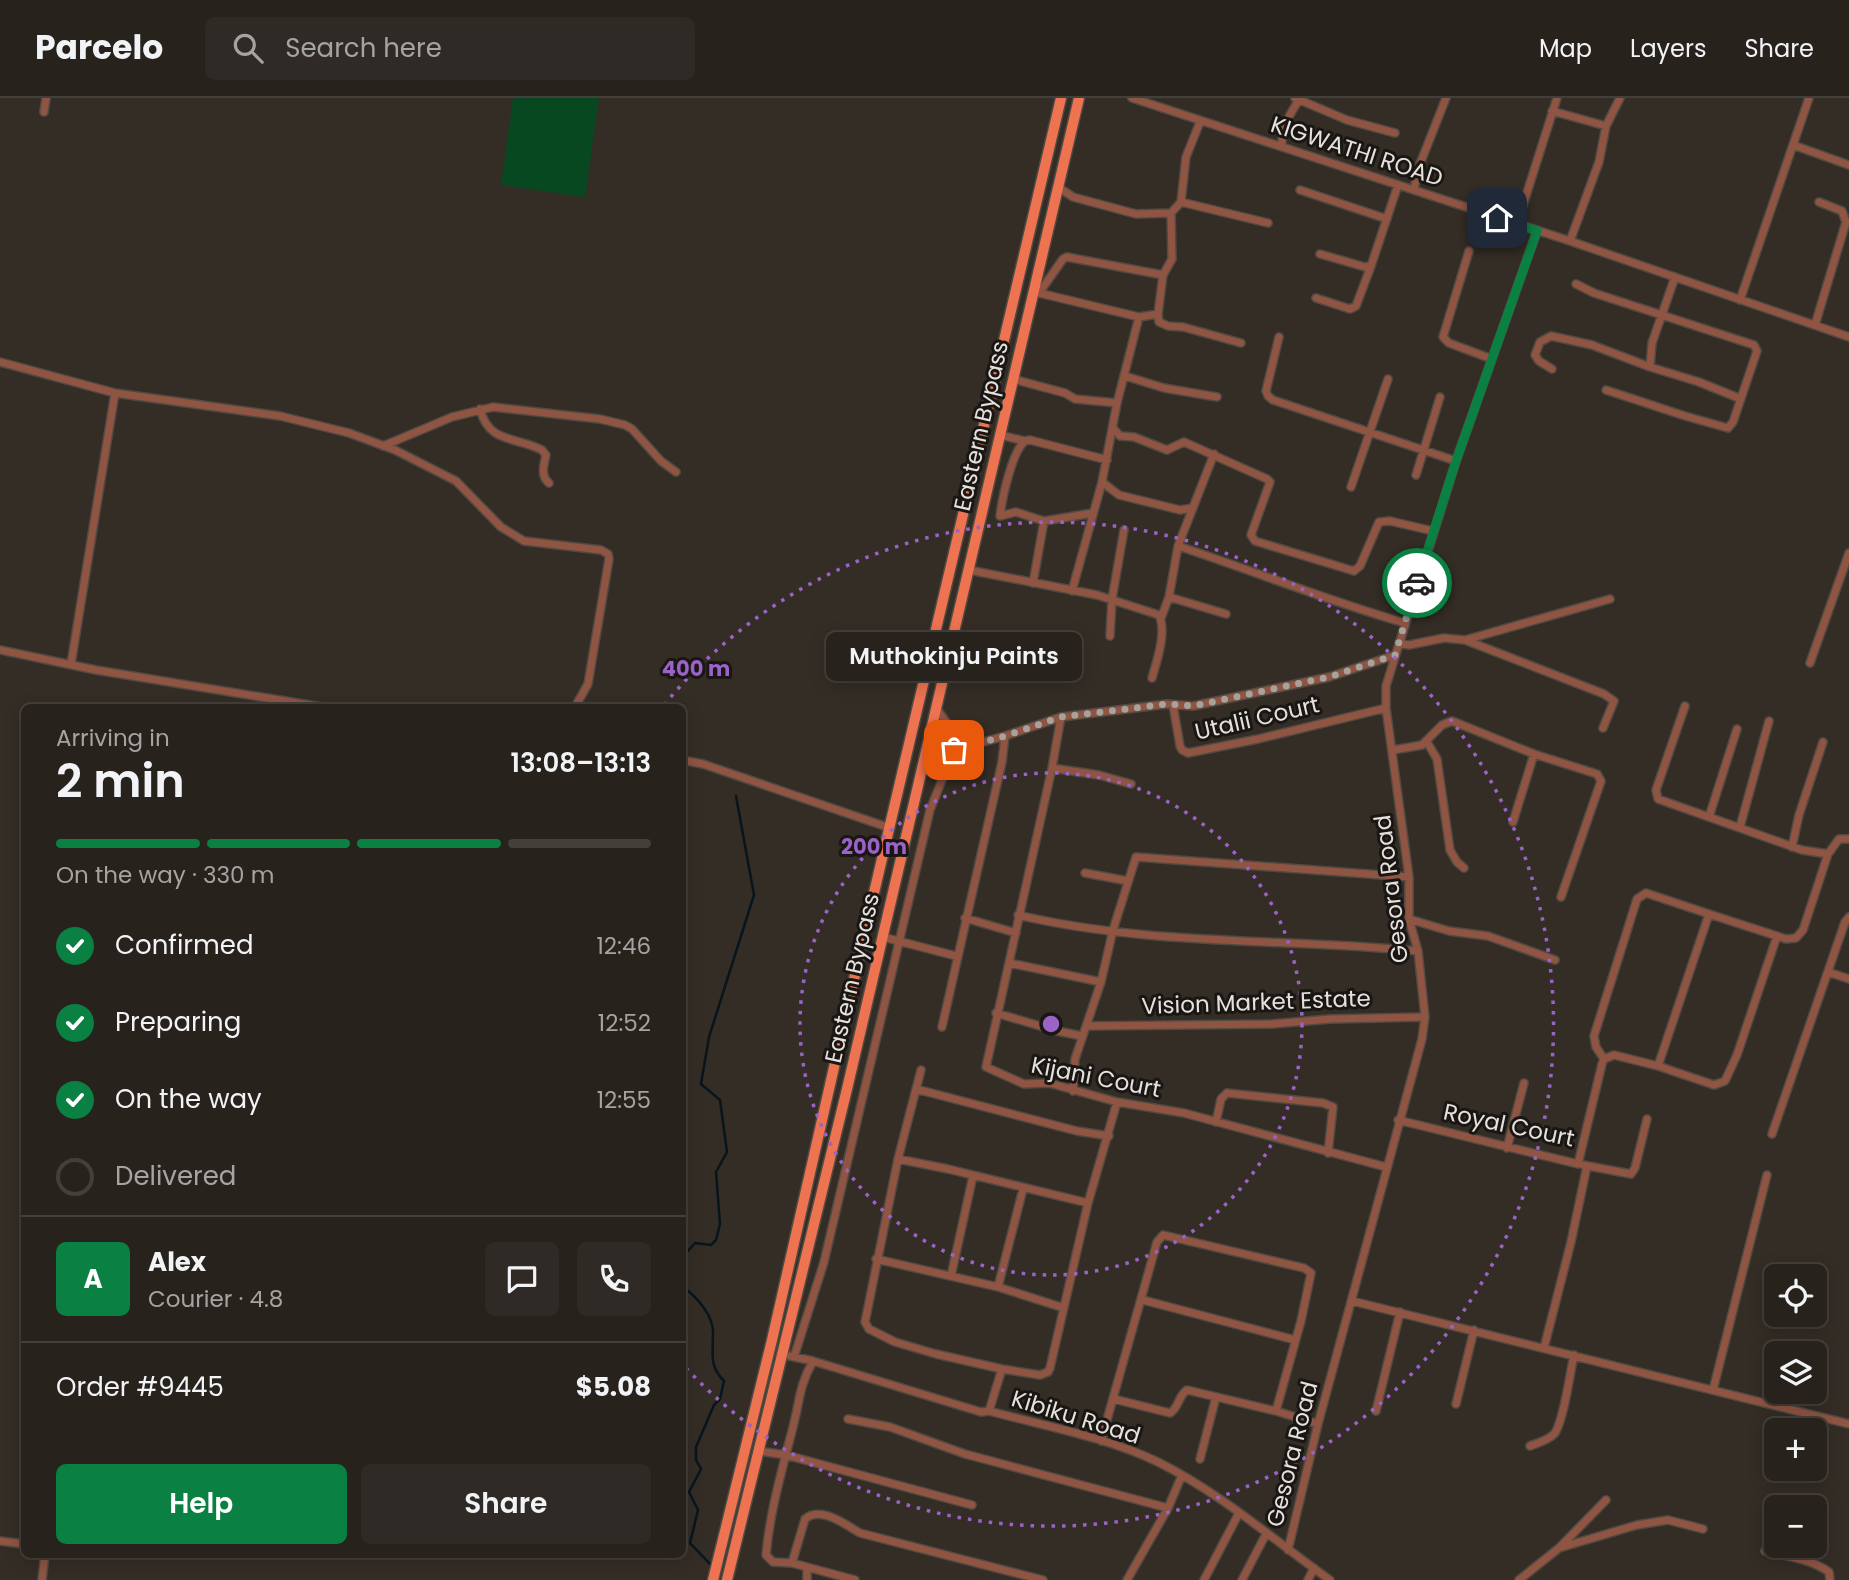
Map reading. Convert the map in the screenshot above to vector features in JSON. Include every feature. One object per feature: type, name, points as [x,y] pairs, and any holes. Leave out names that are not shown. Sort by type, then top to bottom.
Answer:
[{"type":"main road","name":"Eastern Bypass","points":[[713,1580],[772,1340],[1061,98]]},
{"type":"main road","name":"Eastern Bypass","points":[[727,1580],[759,1451],[788,1356],[817,1213],[1013,379],[1037,289],[1079,98]]},
{"type":"main road","points":[[829,1086],[847,1089]]},
{"type":"street","points":[[44,112],[47,98]]},
{"type":"street","name":"KIGWATHI ROAD","points":[[1132,98],[1155,102],[1200,122],[1570,241],[1849,337]]},
{"type":"street","points":[[1414,190],[1418,169],[1446,98]]},
{"type":"street","points":[[1517,224],[1557,98]]},
{"type":"street","points":[[1570,241],[1599,162],[1606,126],[1620,98]]},
{"type":"street","points":[[1740,300],[1809,98]]},
{"type":"street","points":[[1282,147],[1285,121],[1297,99],[1347,120],[1395,133]]},
{"type":"street","points":[[1552,111],[1606,126]]},
{"type":"street","points":[[1200,122],[1186,157],[1181,202],[1171,213],[1172,259],[1163,275],[1159,322],[1241,344]]},
{"type":"street","points":[[1793,145],[1849,165]]},
{"type":"street","points":[[1315,298],[1350,309],[1356,306],[1398,185]]},
{"type":"street","points":[[1058,187],[1073,197],[1136,214],[1171,213]]},
{"type":"street","points":[[1300,190],[1387,219]]},
{"type":"street","points":[[1181,202],[1268,223]]},
{"type":"street","points":[[1815,325],[1846,222],[1842,211],[1819,202]]},
{"type":"street","name":"Gesora Road","points":[[1289,1550],[1318,1424],[1422,1039],[1425,1017],[1418,951],[1409,919],[1409,877],[1386,708],[1386,686],[1456,461],[1537,231]]},
{"type":"street","points":[[1469,251],[1443,337],[1448,343],[1492,359]]},
{"type":"street","points":[[1320,254],[1365,267],[1371,265]]},
{"type":"street","points":[[1158,314],[1139,317],[1037,289],[1067,257],[1163,275]]},
{"type":"street","points":[[1650,367],[1652,343],[1675,277]]},
{"type":"street","points":[[1576,284],[1594,293],[1754,345],[1758,351],[1733,422],[1731,426],[1724,428],[1606,390]]},
{"type":"street","points":[[1072,591],[1102,482],[1117,403],[1139,317]]},
{"type":"street","points":[[1552,369],[1535,355],[1540,342],[1550,336],[1592,345],[1741,398]]},
{"type":"street","points":[[1279,337],[1267,379],[1266,391],[1273,400],[1456,461]]},
{"type":"street","points":[[0,362],[115,393],[280,416],[349,433],[456,481],[501,527],[524,541],[564,544],[601,550],[608,554],[588,684],[577,704]]},
{"type":"street","points":[[1125,376],[1164,388],[1217,397]]},
{"type":"street","points":[[1013,379],[1065,393],[1074,399],[1117,403]]},
{"type":"street","points":[[1351,486],[1388,379]]},
{"type":"street","points":[[71,664],[115,393]]},
{"type":"street","points":[[1416,475],[1440,397]]},
{"type":"street","points":[[383,446],[452,417],[493,407],[600,419],[625,425],[676,472]]},
{"type":"street","points":[[480,409],[486,426],[502,437],[542,450],[546,455],[543,473],[549,483]]},
{"type":"street","points":[[1113,428],[1120,436],[1134,437],[1167,450],[1184,442],[1267,479],[1270,482],[1251,535],[1255,541],[1354,570],[1360,566],[1379,522],[1390,521],[1433,531]]},
{"type":"street","points":[[1000,435],[1107,460]]},
{"type":"street","points":[[1025,441],[1018,449],[1000,516],[1016,512],[1044,521],[1093,513]]},
{"type":"street","points":[[1153,678],[1159,649],[1161,618],[1169,597],[1178,546],[1214,454]]},
{"type":"street","points":[[1102,482],[1119,495],[1180,510],[1193,508]]},
{"type":"street","points":[[1033,583],[1044,521]]},
{"type":"street","points":[[1110,636],[1112,599],[1124,530]]},
{"type":"street","points":[[1178,546],[1339,603],[1405,623]]},
{"type":"street","points":[[1810,663],[1849,553]]},
{"type":"street","points":[[969,570],[1112,599],[1153,612],[1161,618]]},
{"type":"street","points":[[1169,597],[1226,614]]},
{"type":"street","points":[[1465,640],[1610,599]]},
{"type":"street","points":[[1399,643],[1409,645],[1444,638],[1465,640],[1611,698],[1614,701],[1603,728]]},
{"type":"street","points":[[0,650],[304,704]]},
{"type":"street","points":[[926,750],[946,754],[1061,717],[1173,705],[1193,706],[1329,677],[1395,655]]},
{"type":"street","name":"Utalii Court","points":[[1173,705],[1180,746],[1188,753],[1386,708]]},
{"type":"street","points":[[1685,706],[1655,795],[1662,802],[1741,827],[1792,847],[1828,854]]},
{"type":"street","points":[[788,1356],[824,1262],[930,810],[954,750],[954,733],[936,708]]},
{"type":"street","name":"Kijani Court","points":[[1061,717],[986,1067],[1024,1084],[1049,1083],[1117,1102],[1184,1113],[1386,1167]]},
{"type":"street","points":[[1393,750],[1422,745],[1451,721],[1534,754],[1597,774],[1601,778],[1561,897]]},
{"type":"street","points":[[1741,827],[1747,795],[1769,721]]},
{"type":"street","points":[[1709,817],[1737,729]]},
{"type":"street","points":[[942,1027],[1002,762],[1005,736]]},
{"type":"street","points":[[1427,742],[1437,759],[1450,850],[1464,868]]},
{"type":"street","points":[[1792,847],[1823,742]]},
{"type":"street","points":[[1513,822],[1534,754]]},
{"type":"street","points":[[686,761],[703,764],[890,828]]},
{"type":"street","points":[[1052,768],[1099,775],[1131,784]]},
{"type":"street","points":[[913,806],[930,810]]},
{"type":"street","points":[[1777,936],[1737,1055],[1724,1081],[1714,1085],[1658,1066],[1614,1055],[1604,1059],[1596,1048],[1594,1036],[1637,899],[1646,893],[1709,914],[1777,936],[1786,939],[1796,938],[1803,930],[1828,854],[1839,839],[1849,839]]},
{"type":"street","points":[[1073,1091],[1075,1059],[1101,982],[1134,859],[1138,856],[1409,877]]},
{"type":"street","points":[[1085,873],[1128,881]]},
{"type":"street","points":[[1658,1066],[1709,914]]},
{"type":"street","points":[[1018,915],[1068,926],[1138,934],[1418,951]]},
{"type":"street","points":[[1772,1134],[1849,917]]},
{"type":"street","points":[[965,918],[1016,933]]},
{"type":"street","points":[[1409,919],[1449,931],[1488,936],[1555,960]]},
{"type":"street","points":[[883,937],[956,956]]},
{"type":"street","points":[[1009,962],[1101,982]]},
{"type":"street","points":[[1828,972],[1849,979]]},
{"type":"street","points":[[996,1013],[1082,1036]]},
{"type":"street","name":"Vision Market Estate","points":[[1088,1026],[1272,1024],[1330,1019],[1425,1017]]},
{"type":"street","points":[[860,1035],[876,1038]]},
{"type":"street","name":"Royal Court","points":[[1398,1120],[1583,1165],[1604,1059]]},
{"type":"street","points":[[920,1070],[898,1159],[865,1317],[869,1329],[895,1342],[1002,1369],[1041,1375],[1048,1371],[1088,1203],[1117,1102]]},
{"type":"street","points":[[1507,1148],[1524,1083]]},
{"type":"street","points":[[916,1089],[1077,1131],[1109,1136]]},
{"type":"street","points":[[1216,1122],[1221,1099],[1227,1093],[1323,1103],[1333,1107],[1328,1153]]},
{"type":"street","points":[[1544,1348],[1571,1242],[1583,1165],[1631,1174],[1635,1168],[1647,1119]]},
{"type":"street","points":[[898,1159],[1088,1203]]},
{"type":"street","points":[[951,1276],[973,1175]]},
{"type":"street","points":[[1713,1390],[1767,1175]]},
{"type":"street","points":[[998,1287],[1023,1189]]},
{"type":"street","points":[[817,1213],[835,1216]]},
{"type":"street","points":[[1101,1441],[1143,1300],[1157,1242],[1163,1235],[1309,1271],[1311,1276],[1276,1411]]},
{"type":"street","points":[[876,1259],[998,1287],[1064,1308]]},
{"type":"street","points":[[1143,1300],[1295,1340]]},
{"type":"street","points":[[1352,1301],[1849,1424]]},
{"type":"street","points":[[1376,1411],[1400,1312]]},
{"type":"street","points":[[1457,1404],[1474,1330]]},
{"type":"street","points":[[1530,1446],[1554,1434],[1559,1423],[1574,1355]]},
{"type":"street","name":"Kibiku Road","points":[[788,1356],[813,1361],[981,1412],[989,1411],[1101,1441],[1155,1461],[1182,1475],[1239,1513],[1330,1580]]},
{"type":"street","points":[[813,1361],[802,1382],[769,1527],[766,1555],[773,1562],[792,1563],[855,1580]]},
{"type":"street","points":[[989,1411],[1002,1369]]},
{"type":"street","points":[[1114,1399],[1170,1413],[1187,1390],[1318,1424]]},
{"type":"street","points":[[1200,1459],[1216,1397]]},
{"type":"street","points":[[848,1419],[890,1427],[965,1454],[1168,1508]]},
{"type":"street","points":[[759,1451],[786,1455],[972,1505]]},
{"type":"street","points":[[1127,1580],[1168,1508],[1182,1475]]},
{"type":"street","points":[[1519,1580],[1559,1548],[1606,1500]]},
{"type":"street","points":[[1204,1580],[1239,1513]]},
{"type":"street","points":[[792,1563],[805,1519],[816,1514],[838,1520],[860,1533],[1043,1580]]},
{"type":"street","points":[[1559,1548],[1655,1521],[1668,1520],[1703,1529]]},
{"type":"street","points":[[1242,1580],[1266,1534]]},
{"type":"street","points":[[0,1541],[21,1544]]},
{"type":"street","points":[[42,1580],[45,1558]]},
{"type":"street","points":[[1793,1558],[1823,1568],[1829,1572],[1830,1580]]},
{"type":"street","points":[[807,1567],[807,1580]]},
{"type":"street","points":[[1308,1580],[1314,1568]]},
{"type":"green space","points":[[513,98],[599,98],[585,197],[501,185]]},
{"type":"waterway","points":[[686,1253],[695,1243],[711,1245],[716,1240],[720,1224],[716,1172],[727,1152],[720,1100],[701,1084],[709,1037],[754,895],[736,796]]},
{"type":"waterway","points":[[686,1289],[699,1302],[711,1320],[714,1365],[724,1381],[720,1399],[714,1405],[696,1447],[696,1460],[701,1469],[689,1492],[698,1510],[690,1543],[711,1565]]},
{"type":"way so far","points":[[954,750],[1061,717],[1167,704],[1193,706],[1329,677],[1395,655],[1417,583]]},
{"type":"place","name":"Muthokinju Paints","points":[[954,750]]},
{"type":"route","points":[[1417,583],[1456,461],[1537,231],[1497,218]]}]
